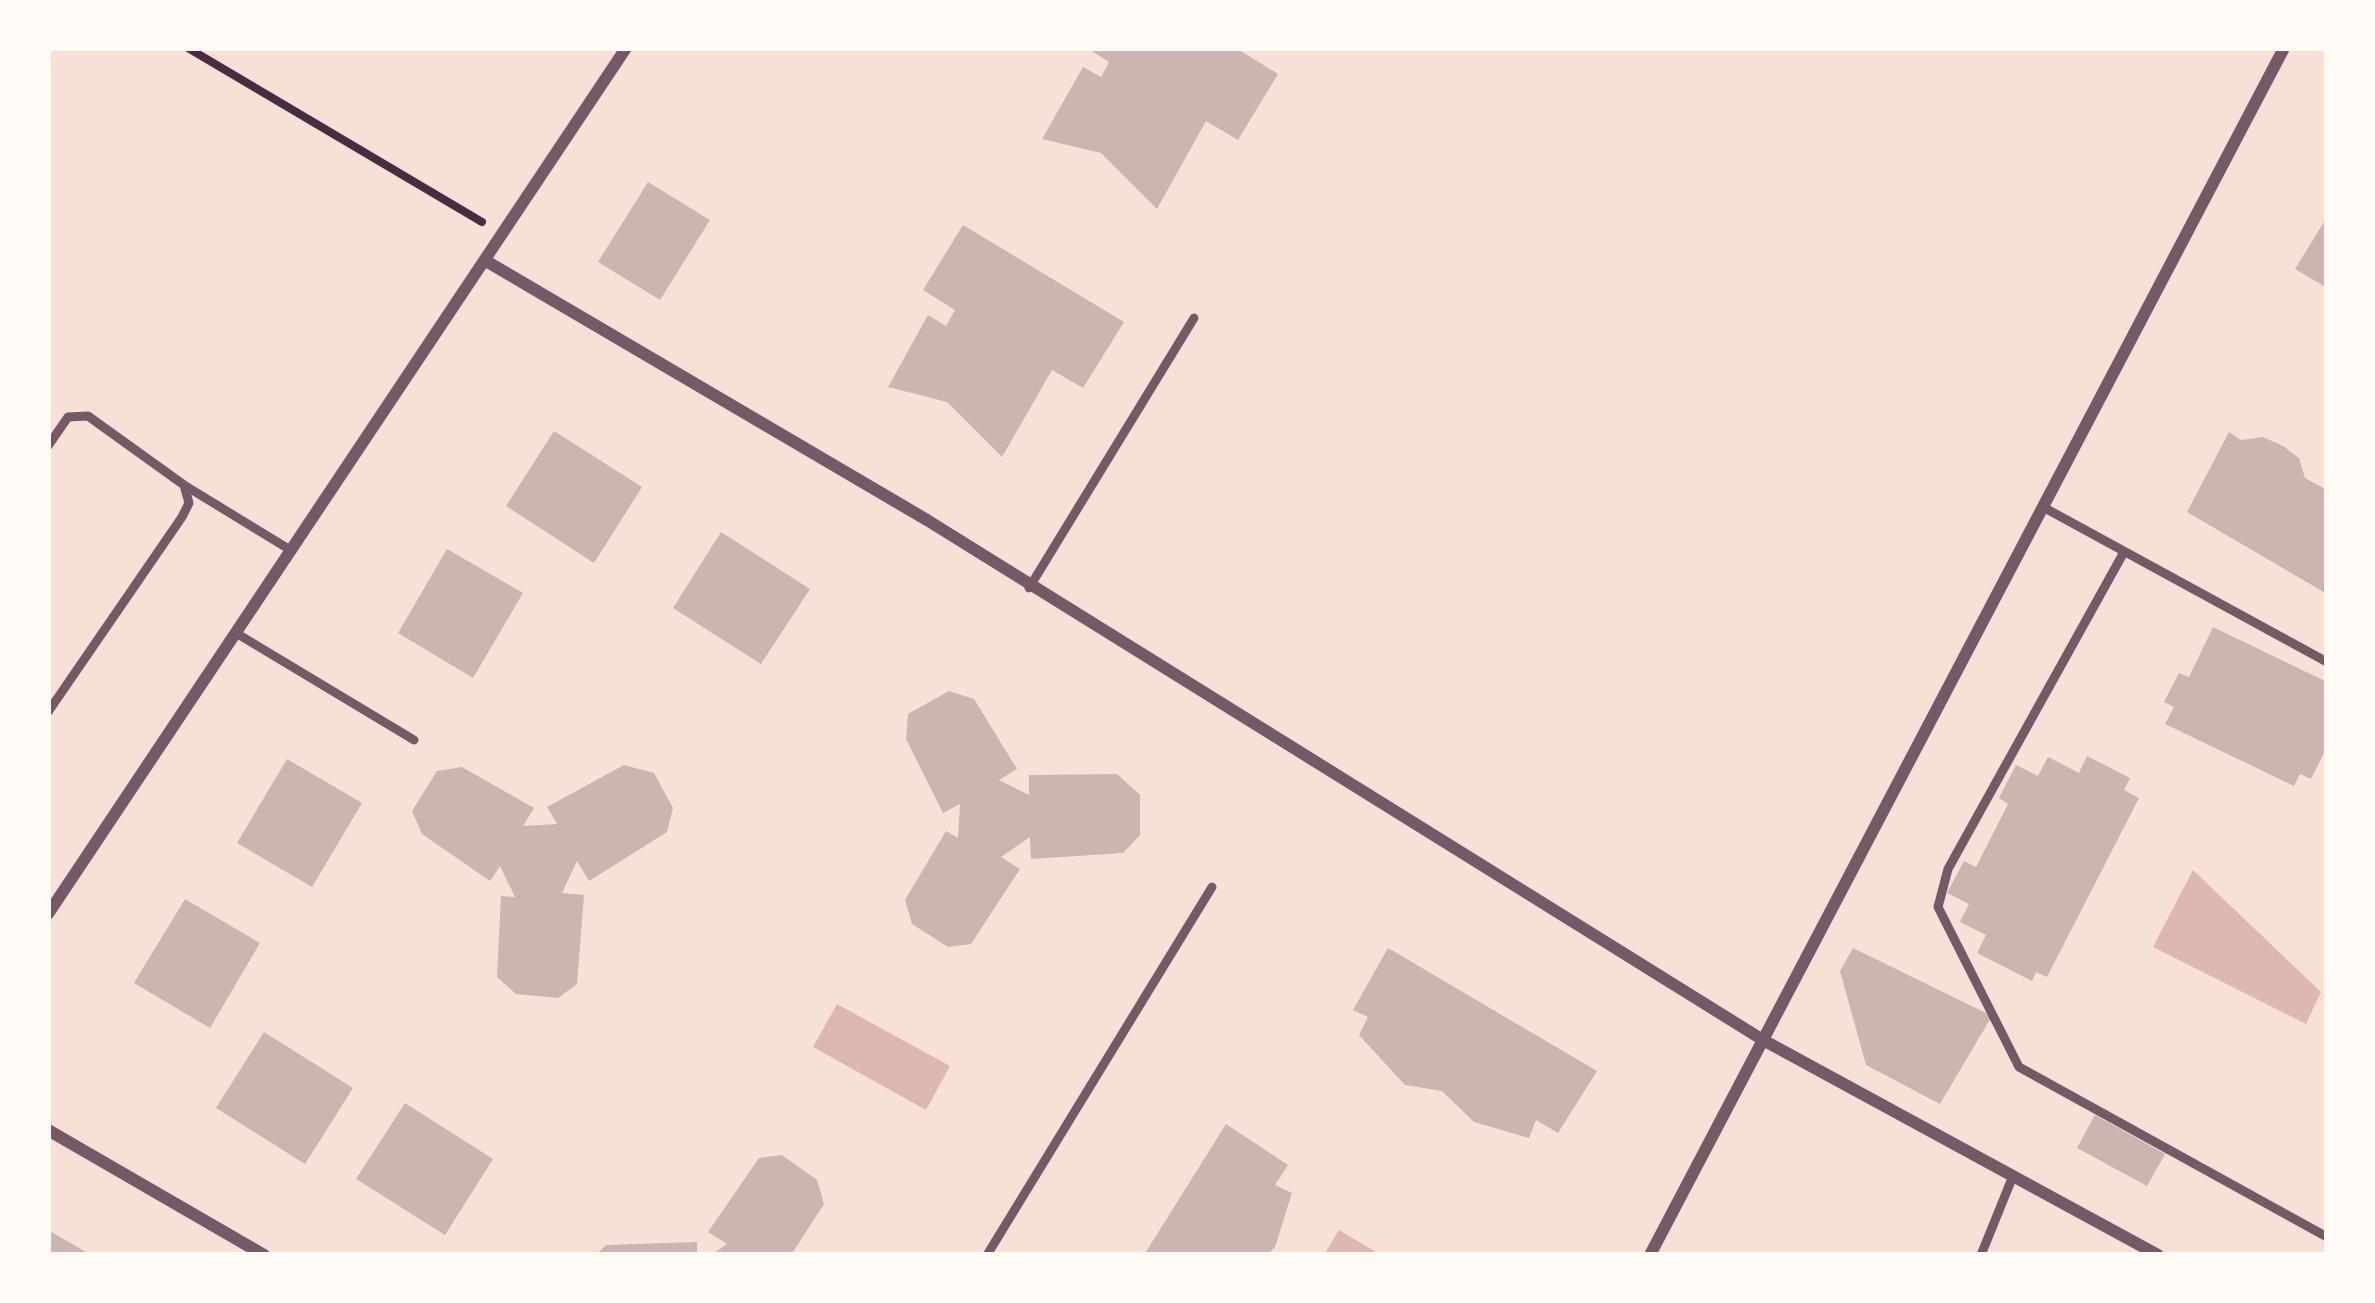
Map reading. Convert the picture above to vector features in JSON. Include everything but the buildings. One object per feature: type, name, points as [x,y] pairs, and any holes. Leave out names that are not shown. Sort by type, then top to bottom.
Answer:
[{"type":"street","points":[[48,914],[626,48]]},
{"type":"street","points":[[1651,1255],[2284,48]]},
{"type":"street","points":[[486,262],[908,508],[1029,588],[1763,1040],[2158,1255]]},
{"type":"street","points":[[48,1130],[264,1255]]},
{"type":"lane","points":[[1029,588],[1194,318]]},
{"type":"lane","points":[[48,446],[68,417],[88,416],[184,485],[292,550]]},
{"type":"lane","points":[[48,712],[182,517],[189,502],[184,485]]},
{"type":"lane","points":[[2043,507],[2327,662]]},
{"type":"lane","points":[[2124,552],[1948,869],[1938,907],[2020,1067],[2327,1237]]},
{"type":"lane","points":[[236,633],[414,740]]},
{"type":"lane","points":[[986,1255],[1212,886]]},
{"type":"lane","points":[[1981,1255],[2013,1176]]},
{"type":"path","points":[[188,48],[504,235]]},
{"type":"shaded area","points":[[2193,870],[2321,992],[2306,1024],[2153,947]]},
{"type":"shaded area","points":[[837,1004],[950,1066],[926,1110],[813,1047]]},
{"type":"shaded area","points":[[1339,1230],[1381,1255],[1324,1255]]}]
